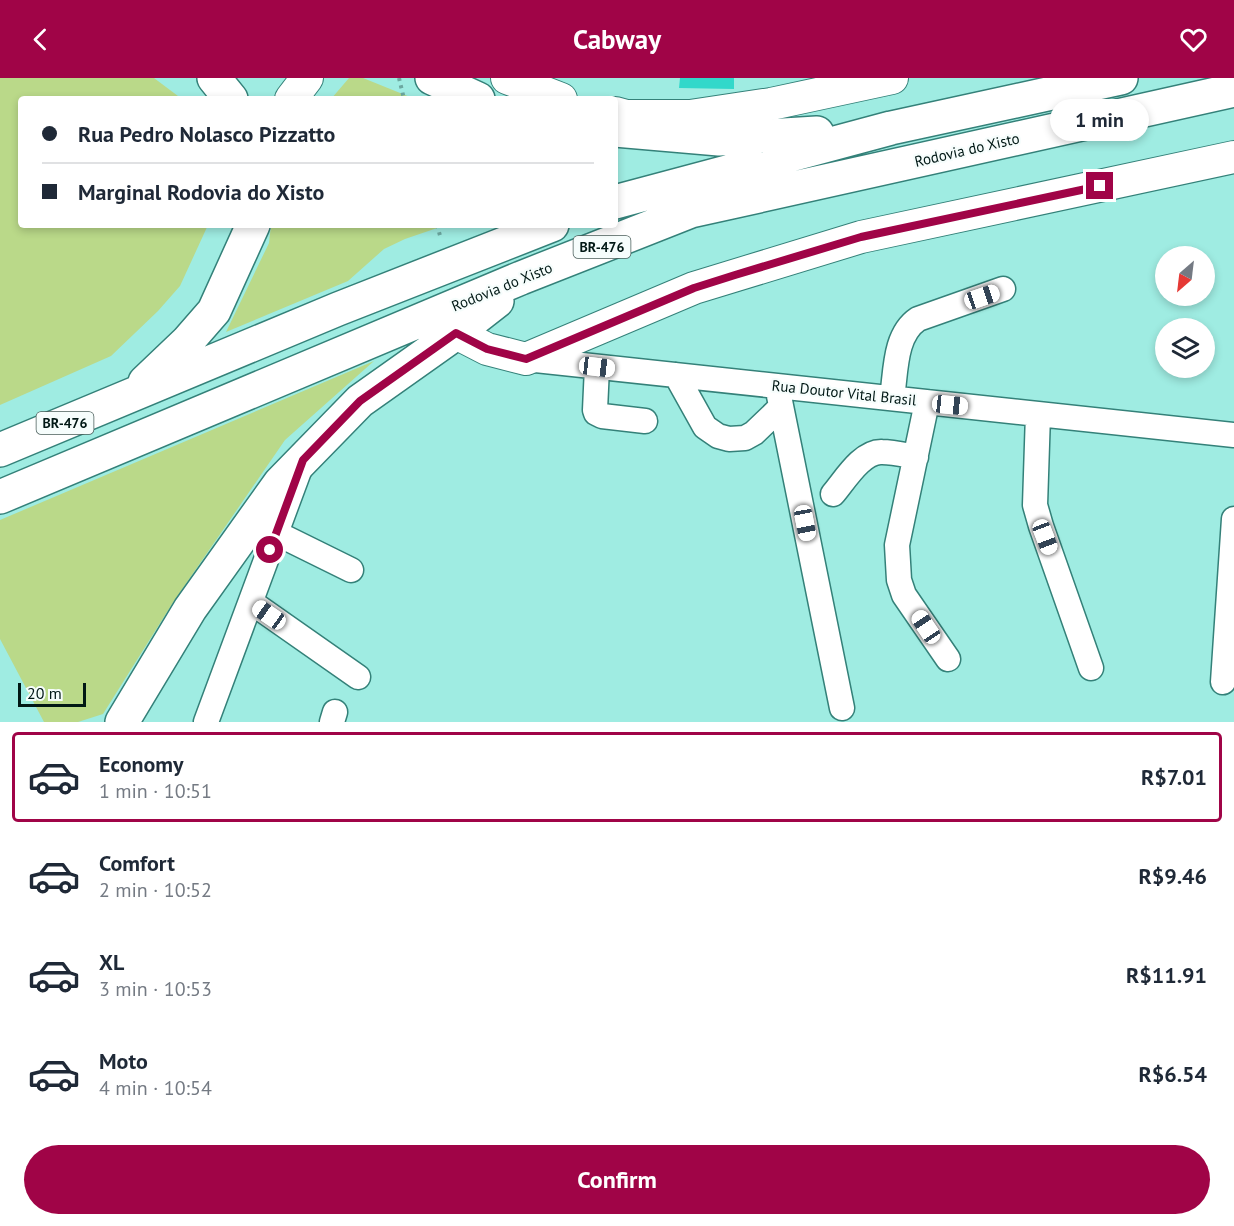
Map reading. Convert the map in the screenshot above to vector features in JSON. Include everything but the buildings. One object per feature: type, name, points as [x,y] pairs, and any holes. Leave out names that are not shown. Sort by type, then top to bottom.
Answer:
[{"type":"highway","points":[[214,78],[229,96]]},
{"type":"highway","points":[[432,78],[471,96]]},
{"type":"highway","points":[[618,201],[891,128],[1121,78]]},
{"type":"highway","name":"Rodovia do Xisto","points":[[0,497],[521,279],[692,212],[1234,90]]},
{"type":"highway","points":[[618,130],[719,139],[891,128]]},
{"type":"highway","points":[[129,397],[187,342],[214,311],[252,228]]},
{"type":"highway","name":"BR-476","points":[[0,450],[338,309],[544,228]]},
{"type":"highway","points":[[122,722],[190,609],[280,483],[360,401],[456,333],[494,304],[521,279]]},
{"type":"main road","points":[[293,96],[307,78]]},
{"type":"main road","points":[[507,78],[553,96]]},
{"type":"main road","points":[[618,114],[626,116],[690,116],[771,104],[892,78]]},
{"type":"main road","points":[[456,333],[487,349],[526,359],[694,288],[861,237],[1234,157]]},
{"type":"street","points":[[892,398],[900,342],[911,324],[918,319],[1003,289]]},
{"type":"street","name":"Rua Doutor Vital Brasil","points":[[526,359],[676,375],[779,397],[892,398],[1234,435]]},
{"type":"street","points":[[597,367],[596,413],[602,416],[645,421]]},
{"type":"street","points":[[676,375],[705,427],[718,436],[729,439],[745,438],[754,433],[779,397]]},
{"type":"street","points":[[779,397],[842,708]]},
{"type":"street","points":[[927,402],[897,546],[899,580],[904,595],[948,659]]},
{"type":"street","points":[[1038,414],[1035,505],[1091,668]]},
{"type":"street","points":[[833,494],[869,454],[881,452],[916,457]]},
{"type":"street","points":[[206,722],[303,460]]},
{"type":"street","points":[[1223,682],[1234,519]]},
{"type":"street","points":[[276,533],[351,570]]},
{"type":"street","points":[[251,602],[358,677]]},
{"type":"path","points":[[399,78],[403,96]]},
{"type":"green space","points":[[0,78],[154,78],[178,96],[18,96],[18,228],[207,228],[180,286],[158,311],[111,356],[0,405]]},
{"type":"green space","points":[[349,78],[363,78],[408,96],[334,96]]},
{"type":"green space","points":[[271,228],[437,228],[384,249],[348,281],[226,332],[269,243]]},
{"type":"green space","points":[[374,361],[285,440],[174,601],[103,714],[78,722],[44,722],[0,639],[0,520]]},
{"type":"route","points":[[270,550],[303,460],[360,401],[456,333],[487,349],[526,359],[694,288],[861,237],[1100,186]]}]
